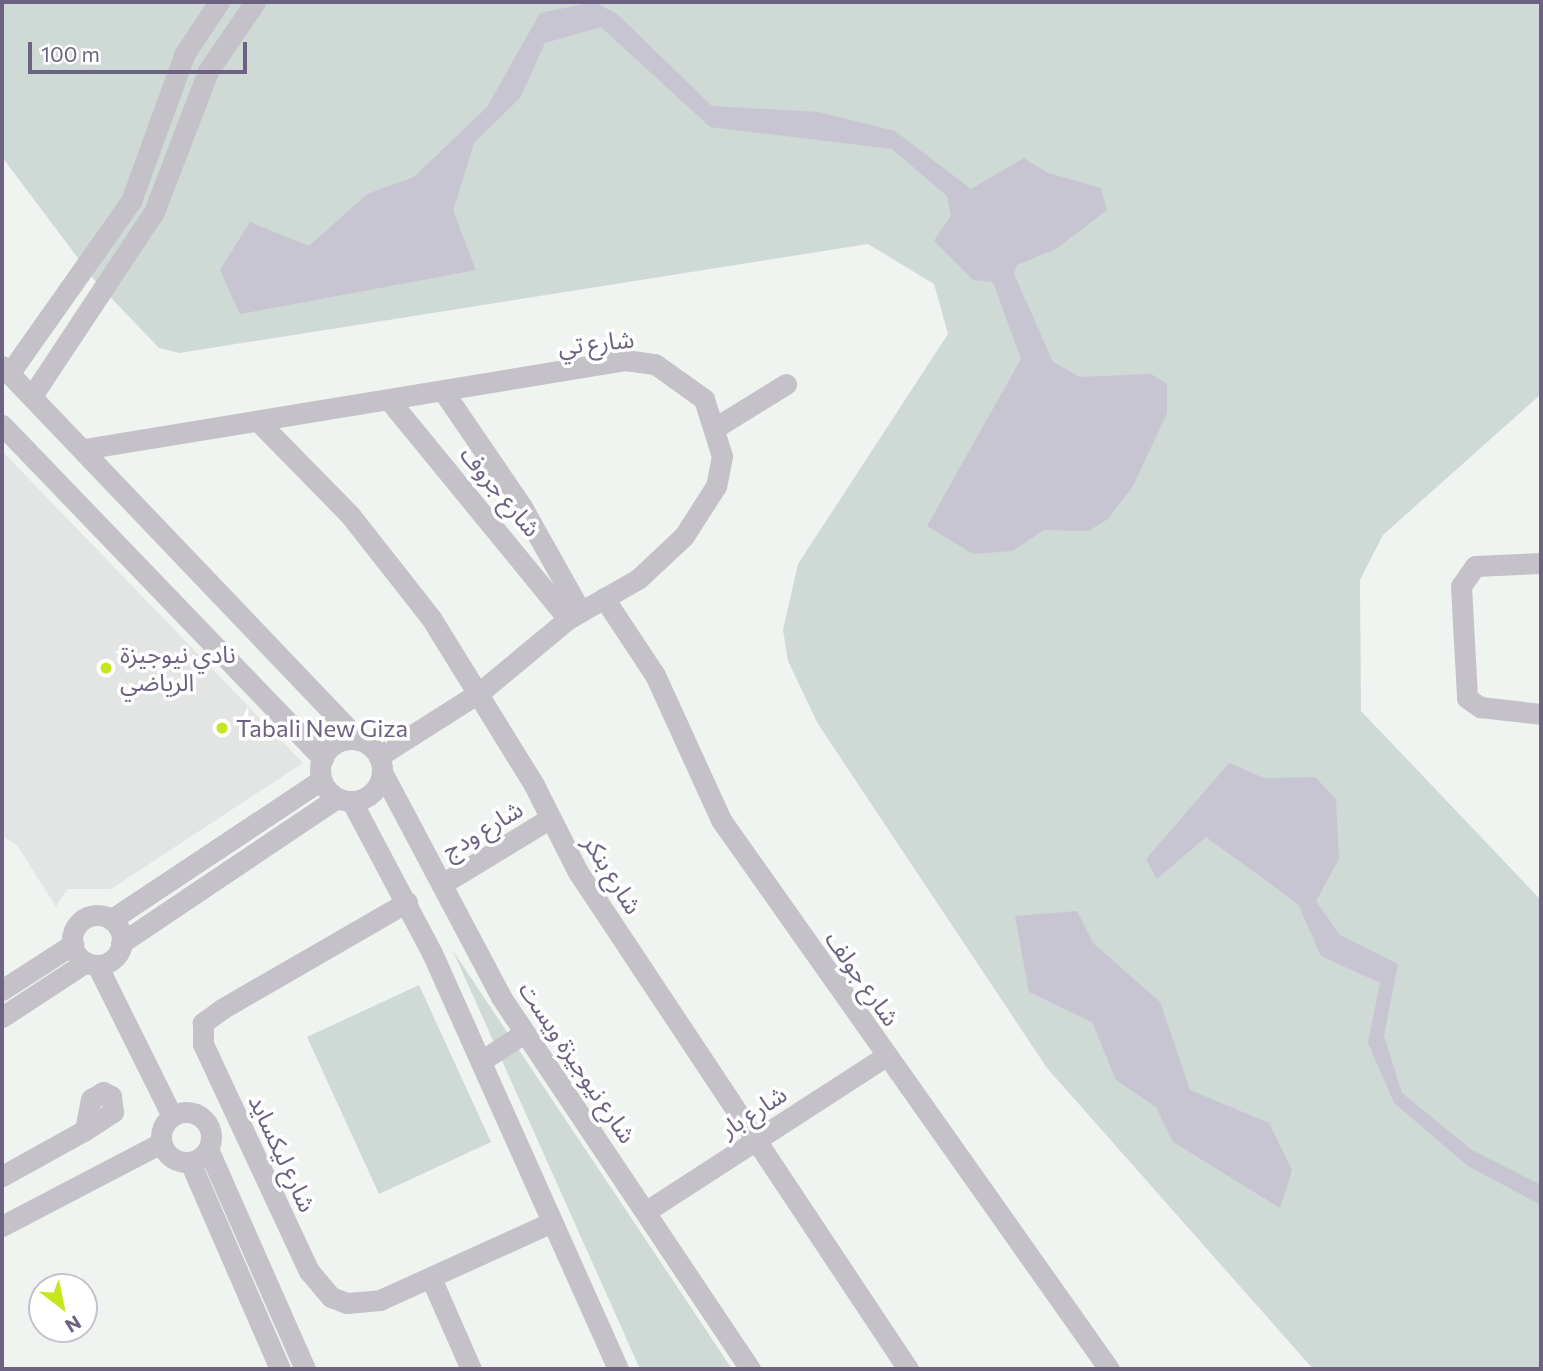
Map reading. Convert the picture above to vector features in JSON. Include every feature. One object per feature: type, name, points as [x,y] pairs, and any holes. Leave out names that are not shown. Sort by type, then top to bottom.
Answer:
[{"type":"street","points":[[2,1017],[104,958],[293,825],[345,800],[376,789],[380,764],[359,740],[6,370],[131,201],[185,53],[219,2]]},
{"type":"street","points":[[32,396],[155,212],[208,71],[255,2]]},
{"type":"street","name":"شارع تي","points":[[84,449],[625,360],[655,364],[704,399],[718,426],[720,466],[701,512],[663,557],[575,615],[480,692],[380,764]]},
{"type":"street","points":[[718,426],[786,384]]},
{"type":"street","name":"شارع جروف","points":[[443,391],[522,507],[575,615]]},
{"type":"street","name":"شارع جروف","points":[[389,400],[575,615]]},
{"type":"street","name":"شارع بنكر","points":[[258,421],[392,566],[480,692],[578,872],[908,1369]]},
{"type":"street","points":[[2,425],[262,695],[345,800],[407,902],[618,1369]]},
{"type":"street","points":[[1541,563],[1475,566],[1461,586],[1467,698],[1480,707],[1541,714]]},
{"type":"street","name":"شارع جولف","points":[[604,598],[655,675],[721,820],[1109,1369]]},
{"type":"street","points":[[262,695],[281,688],[291,668]]},
{"type":"street","points":[[305,1369],[208,1149],[207,1123],[178,1113],[104,958],[112,919],[281,807],[322,769],[341,741],[359,740]]},
{"type":"street","name":"شارع نيوجيزة ويست","points":[[380,764],[524,1033],[648,1210],[750,1369]]},
{"type":"street","points":[[281,807],[293,825]]},
{"type":"street","name":"شارع ودج","points":[[442,884],[550,819]]},
{"type":"street","name":"شارع ليكسايد","points":[[407,902],[222,1009],[203,1023],[200,1034],[318,1286],[331,1297],[364,1305],[552,1222]]},
{"type":"street","points":[[2,990],[73,944],[79,922],[98,915],[112,919]]},
{"type":"street","points":[[73,944],[104,958]]},
{"type":"street","points":[[481,1061],[524,1033]]},
{"type":"street","name":"شارع بار","points":[[648,1210],[886,1056]]},
{"type":"street","points":[[2,1226],[160,1143],[178,1113]]},
{"type":"street","points":[[2,1176],[85,1129]]},
{"type":"street","points":[[160,1143],[173,1158],[190,1162],[208,1149]]},
{"type":"street","points":[[190,1162],[280,1369]]},
{"type":"street","points":[[430,1278],[471,1369]]},
{"type":"shaded area","points":[[2,2],[1541,2],[1541,394],[1383,535],[1360,580],[1361,711],[1541,900],[1541,1369],[1313,1369],[1047,1068],[818,724],[788,661],[783,630],[798,564],[948,334],[934,284],[868,244],[179,353],[159,348],[96,282],[2,157]]},
{"type":"shaded area","points":[[594,2],[617,14],[712,106],[818,112],[895,131],[971,189],[1024,158],[1048,173],[1101,188],[1107,210],[1056,249],[1017,265],[1014,274],[1053,362],[1080,377],[1151,374],[1167,384],[1167,413],[1133,486],[1108,519],[1088,531],[1044,530],[1012,551],[973,554],[927,526],[1021,359],[993,282],[973,280],[934,241],[951,215],[947,196],[892,149],[710,127],[601,27],[545,43],[520,98],[474,143],[453,211],[476,270],[240,314],[220,270],[250,222],[309,246],[367,194],[414,177],[487,107],[540,13]]},
{"type":"shaded area","name":"نادي نيوجيزة الرياضي","points":[[2,451],[303,763],[111,889],[67,889],[56,907],[17,845],[2,836]]},
{"type":"shaded area","points":[[1229,763],[1264,778],[1315,777],[1336,799],[1339,859],[1316,901],[1340,935],[1398,964],[1384,1036],[1402,1093],[1472,1150],[1541,1185],[1541,1205],[1468,1166],[1394,1103],[1368,1043],[1380,983],[1321,956],[1298,904],[1206,837],[1157,879],[1146,859]]},
{"type":"shaded area","points":[[1077,911],[1093,943],[1160,1002],[1190,1090],[1269,1123],[1292,1170],[1280,1208],[1173,1142],[1156,1107],[1116,1080],[1092,1022],[1029,992],[1015,916]]},
{"type":"shaded area","points":[[453,951],[732,1369],[640,1369]]},
{"type":"shaded area","points":[[419,985],[491,1142],[379,1194],[307,1037]]},
{"type":"place","name":"نادي نيوجيزة الرياضي","points":[[106,668]]},
{"type":"place","name":"Tabali New Giza","points":[[222,728]]}]
